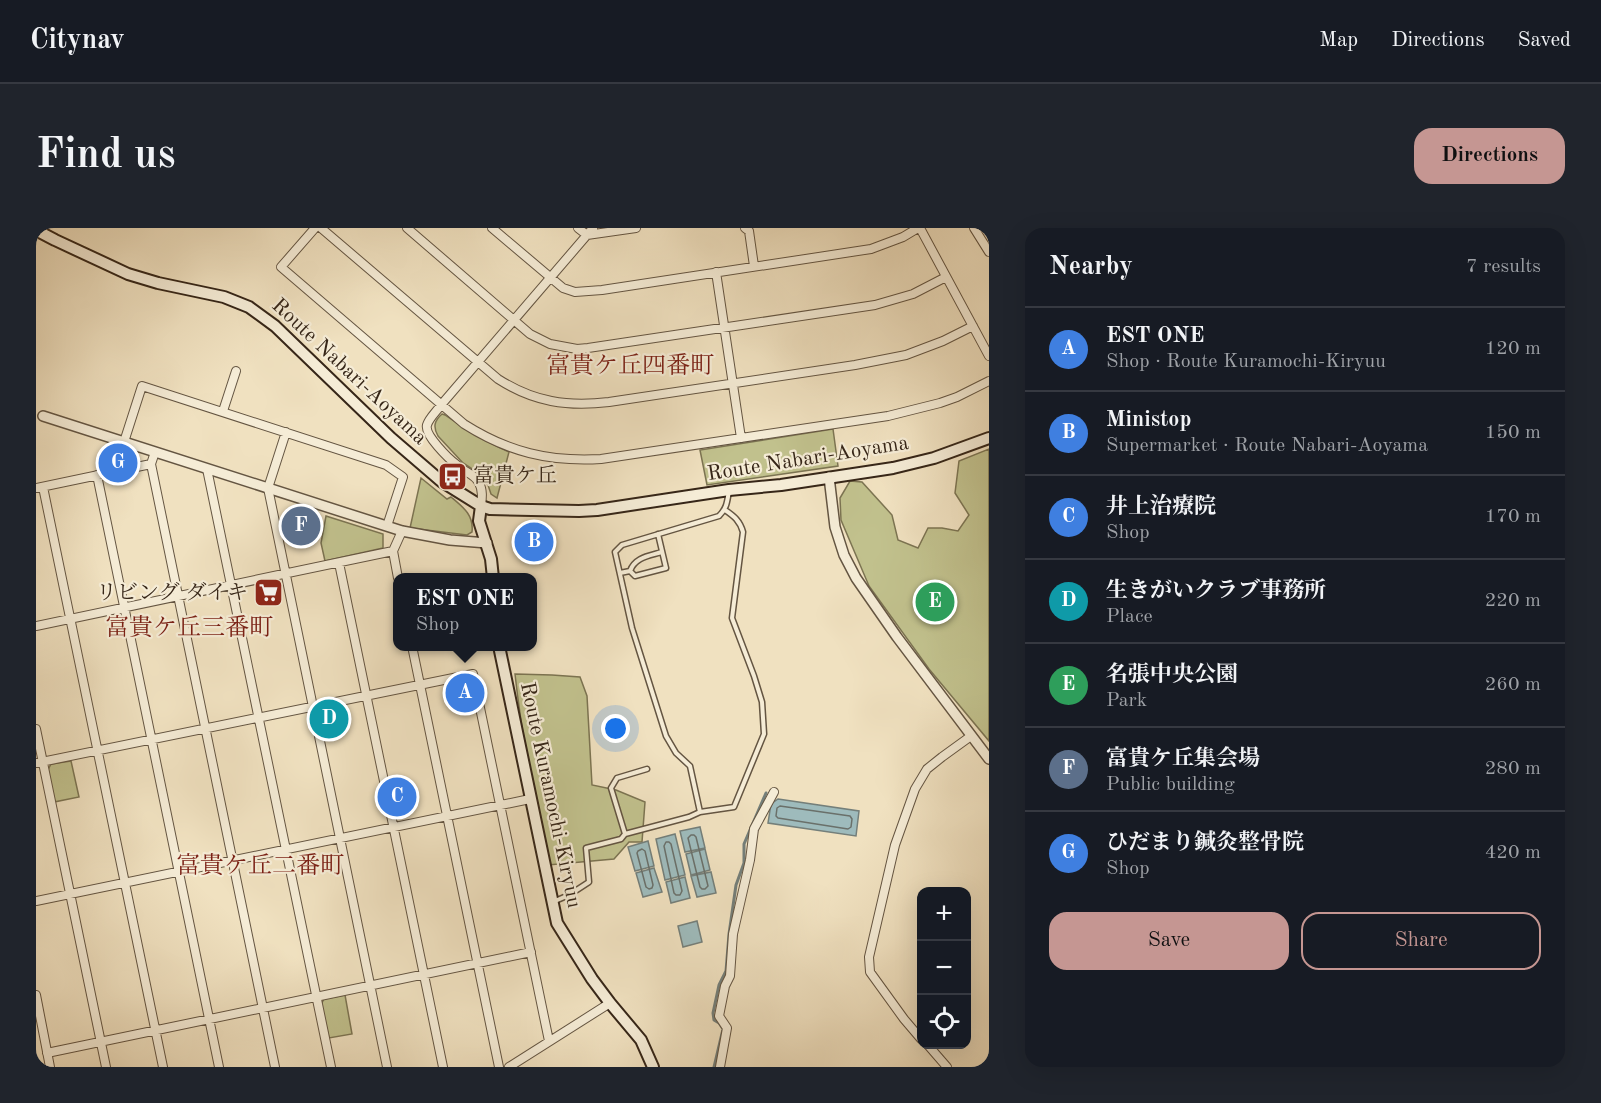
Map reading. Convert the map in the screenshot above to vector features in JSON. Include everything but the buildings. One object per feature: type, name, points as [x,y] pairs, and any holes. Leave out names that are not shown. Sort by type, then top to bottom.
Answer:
[{"type":"main road","name":"Route Nabari-Aoyama","points":[[36,230],[128,274],[224,297],[249,307],[275,326],[391,438],[432,474],[481,506],[497,509],[597,510],[893,468],[934,458],[989,438]]},
{"type":"main road","points":[[481,506],[481,528],[487,543],[492,573]]},
{"type":"main road","name":"Route Kuramochi-Kiryuu","points":[[500,651],[556,922],[610,1003],[641,1040],[653,1067]]},
{"type":"street","points":[[315,228],[280,267],[469,427],[517,451],[552,458],[601,459],[913,411],[957,397],[989,381]]},
{"type":"street","points":[[321,228],[498,379],[540,399],[561,404],[583,405],[609,402],[855,365],[906,355],[973,327]]},
{"type":"street","points":[[407,228],[530,334],[543,341],[578,349],[887,302],[913,294],[946,277]]},
{"type":"street","points":[[492,228],[550,279],[568,291],[583,292],[871,249],[903,237],[919,228],[989,356]]},
{"type":"street","points":[[578,228],[587,235],[636,228]]},
{"type":"street","points":[[481,506],[481,484],[476,478],[458,467],[435,442],[426,427],[428,422],[593,228]]},
{"type":"street","points":[[745,228],[748,231],[754,266]]},
{"type":"street","points":[[974,228],[989,252]]},
{"type":"street","points":[[716,272],[741,438]]},
{"type":"street","points":[[223,411],[236,371]]},
{"type":"street","points":[[124,442],[142,386],[223,411],[386,465],[403,477],[387,526]]},
{"type":"street","points":[[43,416],[402,531],[450,540],[487,543]]},
{"type":"street","points":[[286,432],[268,488],[387,1067]]},
{"type":"street","points":[[155,452],[151,464],[275,1067]]},
{"type":"street","points":[[151,464],[39,487],[70,618],[163,1067]]},
{"type":"street","points":[[207,469],[331,1067]]},
{"type":"street","points":[[97,475],[219,1067]]},
{"type":"street","points":[[829,477],[835,527],[844,555],[856,578],[897,637],[989,759]]},
{"type":"street","points":[[397,573],[393,550],[402,531]]},
{"type":"street","points":[[36,626],[393,550]]},
{"type":"street","points":[[339,563],[443,1067]]},
{"type":"street","points":[[413,651],[499,1067]]},
{"type":"street","points":[[39,763],[473,674],[549,1041]]},
{"type":"street","points":[[36,729],[39,763],[70,894],[106,1067]]},
{"type":"street","points":[[917,1034],[870,972],[869,957],[896,845],[915,789],[921,777],[934,763],[971,736]]},
{"type":"street","points":[[720,1067],[727,1028],[718,1016],[725,986],[730,976],[733,934],[750,860],[754,829],[774,792]]},
{"type":"street","points":[[36,901],[530,800]]},
{"type":"street","points":[[47,1053],[531,952]]},
{"type":"street","points":[[36,995],[50,1067]]},
{"type":"street","points":[[509,1067],[610,1003]]},
{"type":"street","points":[[931,1049],[947,1067]]},
{"type":"lane","points":[[700,812],[690,766],[676,753],[666,736],[632,628],[615,552],[622,545],[718,516],[728,505],[729,490]]},
{"type":"lane","points":[[553,902],[589,882],[586,848],[621,839],[625,834],[700,812],[734,807],[764,734],[762,702],[732,618],[743,532],[737,519],[725,510]]},
{"type":"lane","points":[[630,571],[635,576],[666,568],[658,534]]},
{"type":"lane","points":[[630,571],[636,560],[662,552]]},
{"type":"lane","points":[[620,573],[630,571]]},
{"type":"lane","points":[[625,834],[611,788],[617,778],[647,769]]},
{"type":"green space","points":[[442,414],[509,452],[497,498],[491,494],[480,474],[463,463],[438,436],[435,424]]},
{"type":"green space","points":[[833,429],[838,466],[707,485],[700,450]]},
{"type":"green space","points":[[989,449],[989,741],[929,669],[869,586],[841,520],[840,498],[850,481],[862,482],[892,515],[898,540],[918,548],[928,528],[958,531],[969,515],[955,493],[959,461]]},
{"type":"green space","points":[[421,478],[447,499],[451,497],[463,508],[471,521],[472,532],[467,535],[410,528]]},
{"type":"green space","points":[[326,516],[383,534],[383,548],[325,561],[321,543]]},
{"type":"green space","points":[[515,674],[580,677],[587,696],[592,785],[616,790],[645,802],[642,842],[629,842],[614,859],[548,865],[525,746]]},
{"type":"green space","points":[[71,761],[79,797],[54,802],[48,770],[51,764]]},
{"type":"green space","points":[[345,995],[352,1034],[329,1038],[321,1004],[324,999]]},
{"type":"water","points":[[778,799],[859,811],[856,836],[768,823],[771,804]]},
{"type":"water","points":[[700,827],[705,848],[685,852],[680,831]]},
{"type":"water","points":[[675,834],[685,875],[665,880],[656,839]]},
{"type":"water","points":[[648,841],[654,866],[635,871],[628,847]]},
{"type":"water","points":[[705,849],[710,870],[691,875],[686,854]]},
{"type":"water","points":[[654,868],[662,892],[643,897],[636,873]]},
{"type":"water","points":[[711,872],[716,893],[697,897],[691,876]]},
{"type":"water","points":[[685,877],[690,898],[671,903],[666,882]]},
{"type":"water","points":[[697,921],[702,942],[683,947],[678,926]]},
{"type":"waterway","points":[[714,1067],[723,1029],[714,1020],[713,1013],[719,985],[726,971],[736,885],[744,863],[744,844],[766,793]]},
{"type":"place","name":"ひだまり鍼灸整骨院","points":[[118,463]]},
{"type":"place","name":"富貴ケ丘","points":[[452,476]]},
{"type":"place","name":"富貴ケ丘集会場","points":[[301,526]]},
{"type":"place","name":"Ministop","points":[[534,542]]},
{"type":"place","name":"リビング ダイキ","points":[[269,593]]},
{"type":"place","name":"名張中央公園","points":[[935,602]]},
{"type":"place","name":"EST ONE","points":[[465,693]]},
{"type":"place","name":"生きがいクラブ事務所","points":[[329,719]]},
{"type":"place","name":"井上治療院","points":[[397,797]]},
{"type":"district","name":"富貴ケ丘四番町","points":[[630,367]]},
{"type":"district","name":"富貴ケ丘三番町","points":[[189,629]]},
{"type":"district","name":"富貴ケ丘二番町","points":[[260,867]]}]
